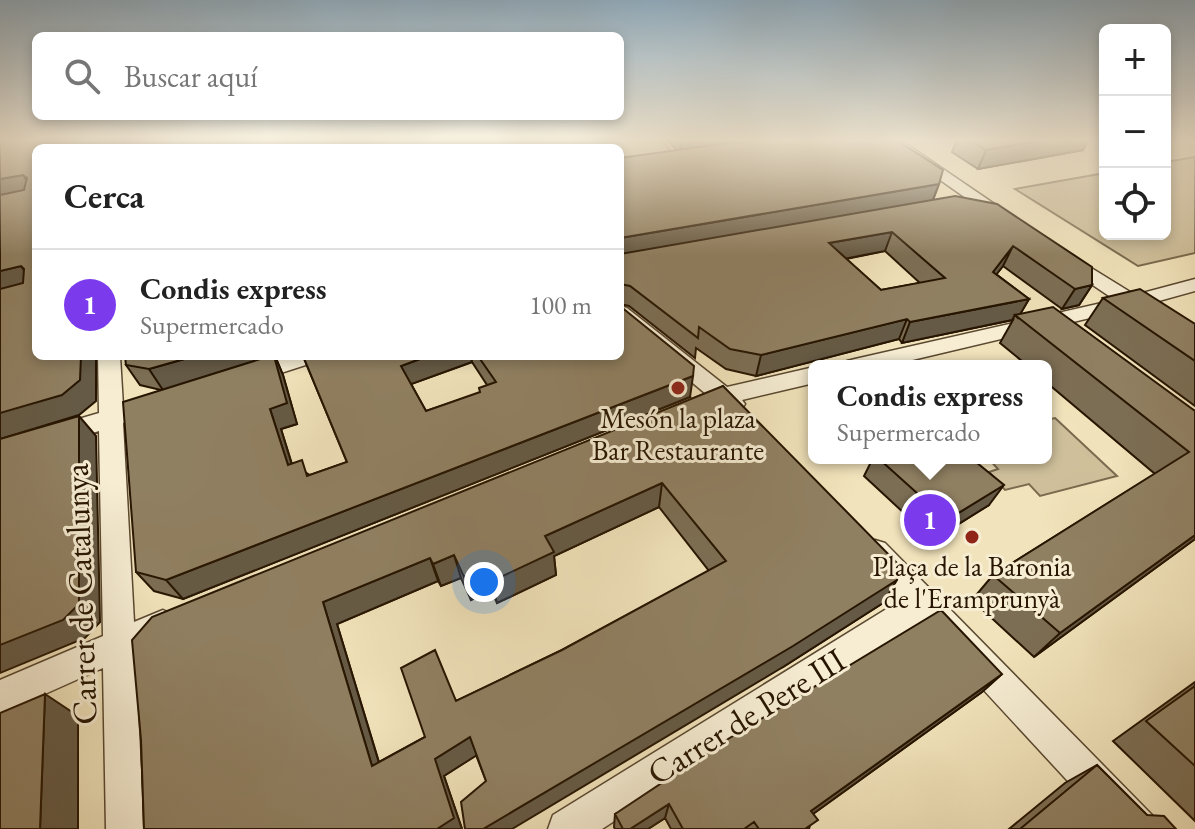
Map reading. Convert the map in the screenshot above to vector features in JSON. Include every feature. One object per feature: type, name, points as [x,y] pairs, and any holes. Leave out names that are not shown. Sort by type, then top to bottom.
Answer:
[{"type":"street","points":[[946,178],[1019,226]]},
{"type":"street","points":[[949,207],[981,201]]},
{"type":"street","points":[[1057,252],[1195,344]]},
{"type":"street","points":[[881,360],[1195,285]]},
{"type":"street","points":[[624,315],[751,422]]},
{"type":"street","name":"Carrer de Catalunya","points":[[110,360],[125,414],[120,643],[125,829]]},
{"type":"street","points":[[225,383],[297,360]]},
{"type":"street","points":[[679,414],[723,396],[808,376]]},
{"type":"street","points":[[0,452],[125,414]]},
{"type":"street","points":[[850,526],[1138,829]]},
{"type":"street","name":"Carrer de Pere III","points":[[567,829],[924,603]]},
{"type":"street","points":[[0,697],[194,613]]},
{"type":"shaded area","points":[[1079,178],[1099,178],[1099,240],[1171,240],[1171,178],[1195,178],[1195,253],[1138,266],[1015,189]]},
{"type":"shaded area","points":[[1055,418],[1117,476],[1040,496],[1029,484],[1005,490],[989,472],[998,469],[993,464],[1052,464],[1052,419]]},
{"type":"building","points":[[27,178],[32,178],[32,360],[81,360],[80,380],[62,395],[0,413],[0,289],[23,283],[24,269],[21,266],[0,271],[0,195],[24,190]]},
{"type":"building","points":[[624,178],[941,178],[939,184],[624,237]]},
{"type":"building","points":[[955,196],[997,204],[1092,267],[1092,285],[1075,289],[1013,246],[993,272],[1029,299],[910,322],[907,319],[761,355],[730,349],[699,327],[698,338],[630,286],[624,285],[624,253]],"holes":[[[892,232],[945,278],[881,290],[829,243]]]},
{"type":"building","points":[[1140,289],[1195,324],[1195,361],[1103,298]]},
{"type":"building","points":[[1053,307],[1195,411],[1195,535],[1060,633],[993,575],[1189,452],[1015,315]]},
{"type":"building","points":[[624,309],[694,366],[693,376],[166,580],[136,572],[123,402],[257,360],[275,360],[287,403],[270,409],[288,465],[302,460],[307,476],[347,462],[305,360],[417,360],[401,366],[426,411],[480,392],[479,388],[496,382],[481,360],[624,360]]},
{"type":"building","points":[[125,360],[181,360],[149,369],[126,365]]},
{"type":"building","points":[[723,386],[899,565],[897,580],[793,646],[483,829],[465,829],[461,802],[486,781],[470,737],[435,759],[454,818],[437,829],[144,829],[141,740],[132,640],[152,617]],"holes":[[[662,483],[726,561],[562,650],[456,701],[435,650],[401,668],[425,737],[372,766],[323,602],[430,558],[433,564],[454,555],[464,577],[486,568],[492,581],[554,552],[545,536]]]},
{"type":"building","points":[[79,416],[79,604],[63,620],[0,645],[0,439]]},
{"type":"building","points":[[885,464],[978,464],[1004,485],[947,520]]},
{"type":"building","points":[[941,610],[1002,674],[811,811],[818,820],[805,829],[759,829],[754,822],[744,829],[683,829],[669,804],[630,829],[623,829],[615,814],[728,739]]},
{"type":"building","points":[[1195,686],[1195,766],[1146,721]]},
{"type":"building","points":[[45,694],[40,829],[0,829],[0,713]]},
{"type":"building","points":[[1097,765],[1147,815],[1164,816],[1176,829],[1020,829]]},
{"type":"place","name":"Mesón la plaza Bar Restaurante","points":[[678,388]]},
{"type":"place","name":"Condis express","points":[[930,520]]},
{"type":"place","name":"Plaça de la Baronia de l'Eramprunyà","points":[[972,537]]}]
